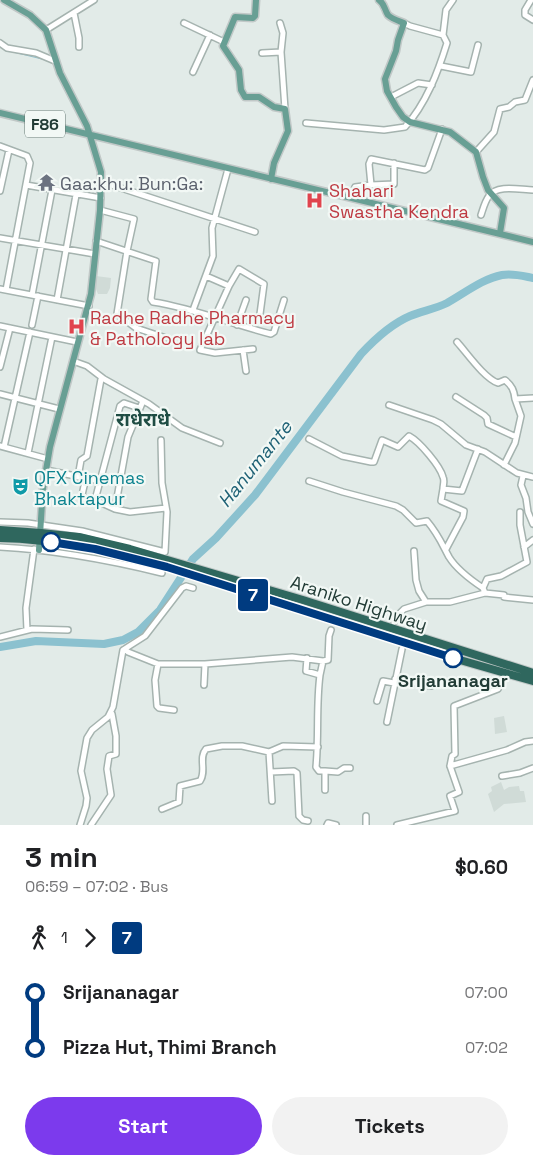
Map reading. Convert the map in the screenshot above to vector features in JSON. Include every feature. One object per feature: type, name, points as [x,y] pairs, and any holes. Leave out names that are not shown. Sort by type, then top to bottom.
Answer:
[{"type":"highway","name":"Araniko Highway","points":[[0,530],[40,533],[166,567],[203,574],[533,673]]},
{"type":"highway","name":"Araniko Highway","points":[[0,538],[40,533]]},
{"type":"highway","name":"Araniko Highway","points":[[203,574],[453,658],[533,681]]},
{"type":"main road","points":[[4,0],[30,15],[46,30],[55,61],[88,126],[100,167],[101,183],[100,210],[89,306],[59,409],[48,458],[41,503],[40,533],[36,549]]},
{"type":"main road","points":[[256,0],[255,16],[253,18],[234,17],[224,42],[224,49],[239,70],[241,90],[245,97],[259,97],[274,107],[285,109],[288,131],[274,163],[271,179]]},
{"type":"main road","points":[[378,0],[382,3],[387,14],[404,23],[385,79],[387,91],[403,117],[410,122],[442,129],[456,136],[476,152],[482,177],[491,193],[504,209],[500,233]]},
{"type":"main road","name":"F86","points":[[0,113],[533,242]]},
{"type":"street","points":[[306,123],[384,130],[405,127],[432,86],[440,66],[447,43],[443,35],[446,10],[453,0]]},
{"type":"street","points":[[531,0],[524,15],[533,20]]},
{"type":"street","points":[[46,30],[92,1]]},
{"type":"street","points":[[74,13],[79,47]]},
{"type":"street","points":[[184,23],[224,42]]},
{"type":"street","points":[[280,23],[283,33],[281,52],[285,109]]},
{"type":"street","points":[[404,23],[443,35]]},
{"type":"street","points":[[194,72],[210,35]]},
{"type":"street","points":[[0,43],[7,48],[36,53],[55,61]]},
{"type":"street","points":[[440,66],[471,72],[478,45]]},
{"type":"street","points":[[262,53],[281,52]]},
{"type":"street","points":[[476,152],[494,132],[500,109],[509,107],[515,102],[525,100],[533,80]]},
{"type":"street","points":[[391,97],[418,83],[432,86]]},
{"type":"street","points":[[370,185],[370,160],[376,159],[424,170],[428,168],[442,129]]},
{"type":"street","points":[[0,146],[29,158],[30,163],[3,289],[89,306]]},
{"type":"street","points":[[0,190],[9,150]]},
{"type":"street","points":[[351,198],[355,187],[394,184],[394,163]]},
{"type":"street","points":[[193,310],[214,252],[212,228],[228,168]]},
{"type":"street","points":[[101,183],[255,232]]},
{"type":"street","points":[[26,186],[101,198]]},
{"type":"street","points":[[481,215],[491,193],[505,189],[533,190]]},
{"type":"street","points":[[32,325],[42,245],[52,190]]},
{"type":"street","points":[[57,300],[76,195]]},
{"type":"street","points":[[100,210],[134,219],[117,314],[136,328],[166,338]]},
{"type":"street","points":[[0,238],[95,254]]},
{"type":"street","points":[[96,241],[156,261],[152,302],[193,310],[237,325],[273,333],[284,300]]},
{"type":"street","points":[[253,349],[215,353],[200,350],[229,286],[239,269],[264,284],[260,314]]},
{"type":"street","points":[[206,276],[229,286]]},
{"type":"street","points":[[237,325],[246,300]]},
{"type":"street","points":[[0,326],[78,342]]},
{"type":"street","points":[[0,367],[10,328]]},
{"type":"street","points":[[30,332],[2,447],[48,458]]},
{"type":"street","points":[[28,453],[52,337]]},
{"type":"street","points":[[457,342],[495,382],[498,383],[505,380],[514,390],[521,416],[516,437],[504,465]]},
{"type":"street","points":[[243,350],[246,371]]},
{"type":"street","points":[[72,361],[87,366],[104,379],[143,401],[182,428],[220,443]]},
{"type":"street","points":[[78,477],[81,460],[87,456],[101,379],[104,379]]},
{"type":"street","points":[[0,394],[59,409]]},
{"type":"street","points":[[456,397],[484,415],[487,418],[488,424],[516,437]]},
{"type":"street","points":[[515,399],[533,398]]},
{"type":"street","points":[[115,509],[128,437],[143,401]]},
{"type":"street","points":[[94,500],[120,406],[124,403],[139,408]]},
{"type":"street","points":[[389,405],[433,420],[441,424],[461,442],[478,449],[523,476],[533,477]]},
{"type":"street","points":[[310,439],[342,456],[374,462],[382,440],[398,447],[409,436],[430,456],[442,474],[444,479],[441,501],[464,511],[463,517],[446,549]]},
{"type":"street","points":[[0,522],[40,533],[89,532],[165,552],[166,508],[162,483],[161,440]]},
{"type":"street","points":[[443,489],[462,491],[478,449]]},
{"type":"street","points":[[46,470],[100,481]]},
{"type":"street","points":[[523,476],[521,485],[533,524]]},
{"type":"street","points":[[309,481],[396,506],[416,523],[427,520],[438,533],[450,558],[459,569],[484,591]]},
{"type":"street","points":[[84,486],[83,497],[115,509],[134,512],[166,508]]},
{"type":"street","points":[[484,591],[487,579],[502,576],[527,562],[520,525],[520,512]]},
{"type":"street","points":[[524,547],[533,540]]},
{"type":"street","points":[[0,547],[36,549],[115,562],[166,567]]},
{"type":"street","points":[[27,630],[26,608],[36,549]]},
{"type":"street","points":[[414,551],[416,580],[419,591],[426,602]]},
{"type":"street","points":[[80,825],[87,798],[81,771],[87,738],[92,730],[108,717],[113,707],[123,650],[145,636],[166,606],[182,588],[186,586],[193,588]]},
{"type":"street","points":[[394,622],[396,616],[404,609],[426,602],[450,602],[484,591],[504,595],[504,597],[533,600]]},
{"type":"street","points":[[0,637],[27,630],[68,630]]},
{"type":"street","points":[[125,649],[158,664],[205,664],[270,658],[307,658],[323,661],[328,660],[331,630]]},
{"type":"street","points":[[387,722],[402,649]]},
{"type":"street","points":[[307,658],[306,671],[320,675]]},
{"type":"street","points":[[323,661],[318,702],[316,767],[319,771],[338,772],[344,768],[350,768]]},
{"type":"street","points":[[158,664],[155,680],[157,706],[174,710]]},
{"type":"street","points":[[204,685],[205,664]]},
{"type":"street","points":[[376,701],[383,682],[395,681],[431,686]]},
{"type":"street","points":[[398,825],[456,811],[450,796],[459,792],[450,766],[452,756],[455,754],[453,746],[454,706],[498,689],[501,682]]},
{"type":"street","points":[[92,825],[111,795],[108,787],[107,770],[109,756],[116,754],[117,747],[112,714]]},
{"type":"street","points":[[450,766],[507,750],[533,740]]},
{"type":"street","points":[[162,809],[179,802],[180,786],[200,781],[204,774],[202,756],[206,749],[222,746],[242,746],[269,752],[283,746],[318,747]]},
{"type":"street","points":[[269,752],[272,801]]},
{"type":"street","points":[[502,776],[520,773],[533,768]]},
{"type":"street","points":[[271,772],[294,771],[297,773],[298,816],[308,821]]},
{"type":"street","points":[[325,790],[326,771]]},
{"type":"street","points":[[366,816],[366,825]]},
{"type":"street","points":[[327,825],[328,823],[336,825]]},
{"type":"shaded area","points":[[96,276],[111,278],[107,294],[98,294],[95,287]]},
{"type":"shaded area","points":[[504,716],[507,732],[495,734],[494,718]]},
{"type":"shaded area","points":[[501,782],[504,790],[509,787],[519,786],[520,791],[524,791],[526,802],[504,804],[494,812],[488,794],[492,791],[491,787]]},
{"type":"green space","points":[[43,547],[67,549],[104,556],[161,571],[113,560]]},
{"type":"waterway","points":[[9,51],[46,60]]},
{"type":"waterway","name":"Hanumante","points":[[0,647],[36,641],[104,644],[123,640],[138,632],[160,610],[193,559],[216,538],[255,495],[361,354],[378,337],[403,319],[447,303],[495,277],[506,274],[533,278]]},
{"type":"bus line","name":"7","points":[[51,542],[95,549],[167,567],[453,658]]},
{"type":"place","name":"Gaa:khu: Bun:Ga:","points":[[46,183]]},
{"type":"place","name":"Shahari Swastha Kendra","points":[[315,200]]},
{"type":"place","name":"Radhe Radhe Pharmacy & Pathology lab","points":[[76,327]]},
{"type":"place","name":"QFX Cinemas Bhaktapur","points":[[20,487]]},
{"type":"place","name":"Srijananagar","points":[[453,658]]},
{"type":"district","name":"राधेराधे","points":[[143,419]]}]
